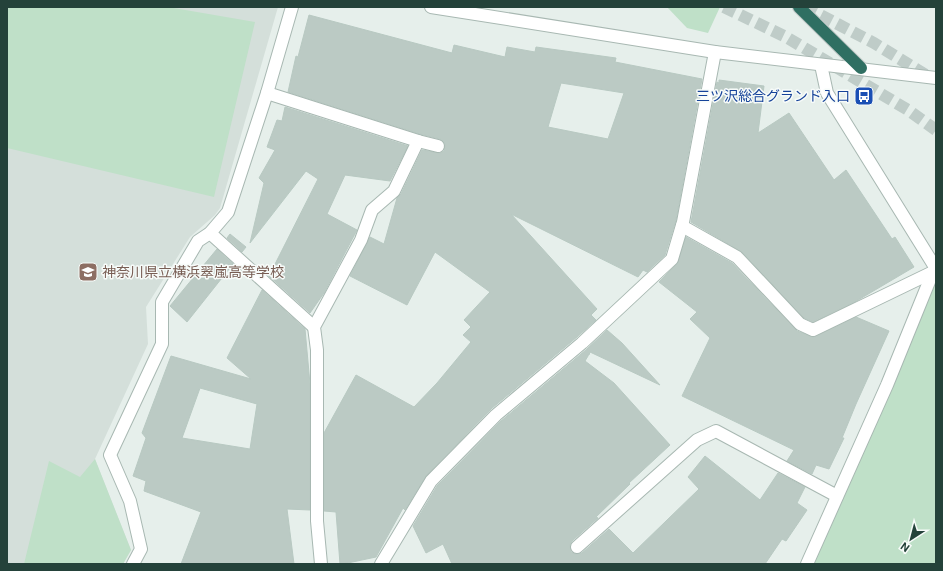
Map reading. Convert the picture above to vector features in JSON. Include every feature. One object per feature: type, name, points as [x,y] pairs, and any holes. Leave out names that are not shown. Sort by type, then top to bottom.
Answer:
[{"type":"highway","points":[[799,7],[861,68]]},
{"type":"street","points":[[133,564],[141,549],[130,501],[110,455],[162,344],[162,302],[198,241],[210,233],[228,212],[267,93],[292,7]]},
{"type":"street","points":[[431,7],[715,52],[936,78]]},
{"type":"street","points":[[381,564],[431,481],[496,415],[582,343],[672,259],[682,226],[715,52]]},
{"type":"street","points":[[806,564],[887,384],[935,267],[827,93],[821,65]]},
{"type":"street","points":[[267,93],[438,146]]},
{"type":"street","points":[[322,564],[317,521],[317,350],[314,327],[362,240],[372,210],[394,191],[418,141]]},
{"type":"street","points":[[682,226],[737,257],[800,324],[813,330],[933,272]]},
{"type":"street","points":[[210,233],[314,327]]},
{"type":"street","points":[[577,547],[697,440],[716,431],[837,496]]},
{"type":"shaded area","name":"神奈川県立横浜翠嵐高等学校","points":[[7,7],[278,7],[220,208],[215,215],[190,237],[146,307],[148,344],[95,459],[131,550],[123,564],[7,564]]},
{"type":"green space","points":[[7,7],[168,7],[255,22],[214,197],[7,148]]},
{"type":"green space","points":[[667,7],[720,7],[708,33],[687,28]]},
{"type":"green space","points":[[936,269],[936,564],[811,564]]},
{"type":"green space","points":[[95,459],[131,550],[123,564],[24,564],[49,461],[80,477]]},
{"type":"building","points":[[309,15],[452,53],[454,45],[505,57],[507,47],[535,52],[536,47],[616,58],[615,62],[702,79],[676,220],[665,255],[647,272],[643,270],[638,277],[511,214],[597,309],[591,315],[596,320],[491,409],[426,476],[405,510],[403,508],[376,557],[343,564],[340,564],[336,512],[324,511],[324,433],[356,375],[414,407],[437,383],[471,342],[463,335],[471,327],[464,320],[490,292],[435,252],[407,305],[350,276],[370,237],[384,244],[397,198],[401,194],[422,150],[440,153],[444,151],[445,144],[440,139],[288,92],[296,56],[298,57]],"holes":[[[561,83],[624,93],[608,139],[548,127]]]},
{"type":"building","points":[[719,80],[764,86],[758,133],[789,113],[834,180],[846,170],[892,239],[895,237],[914,267],[853,303],[813,322],[804,318],[742,252],[691,222],[717,82],[719,83]]},
{"type":"building","points":[[285,107],[408,146],[390,181],[345,175],[327,214],[357,230],[324,293],[310,313],[269,276],[318,179],[306,171],[250,243],[264,183],[259,178],[275,150],[267,147],[277,120],[282,121]]},
{"type":"building","points":[[230,234],[246,247],[242,252],[227,238]]},
{"type":"building","points":[[686,237],[732,263],[797,331],[813,337],[856,317],[889,331],[856,404],[842,438],[844,438],[829,469],[816,465],[812,474],[787,461],[794,450],[682,396],[710,338],[690,319],[697,312],[659,282],[677,264]]},
{"type":"building","points":[[217,249],[233,264],[187,322],[170,306]]},
{"type":"building","points":[[262,290],[305,329],[310,384],[310,510],[287,509],[294,564],[181,564],[201,512],[144,491],[146,481],[133,476],[146,438],[142,433],[171,356],[251,379],[227,358]],"holes":[[[200,388],[257,404],[250,449],[182,438]]]},
{"type":"building","points":[[607,330],[622,343],[660,385],[590,352],[585,361],[614,383],[670,445],[629,483],[630,484],[596,517],[598,518],[572,541],[570,545],[571,552],[575,554],[582,553],[609,529],[633,553],[699,489],[688,477],[705,456],[760,500],[778,473],[805,487],[797,503],[807,510],[786,541],[782,539],[765,564],[452,564],[443,544],[426,553],[413,526],[437,486],[501,421],[587,349]]},
{"type":"tunnel","points":[[724,7],[786,37],[908,110],[936,130]]},
{"type":"tunnel","points":[[805,7],[874,43],[929,77]]},
{"type":"place","name":"三ツ沢総合グランド入口","points":[[864,96]]},
{"type":"place","name":"神奈川県立横浜翠嵐高等学校","points":[[88,272]]}]
